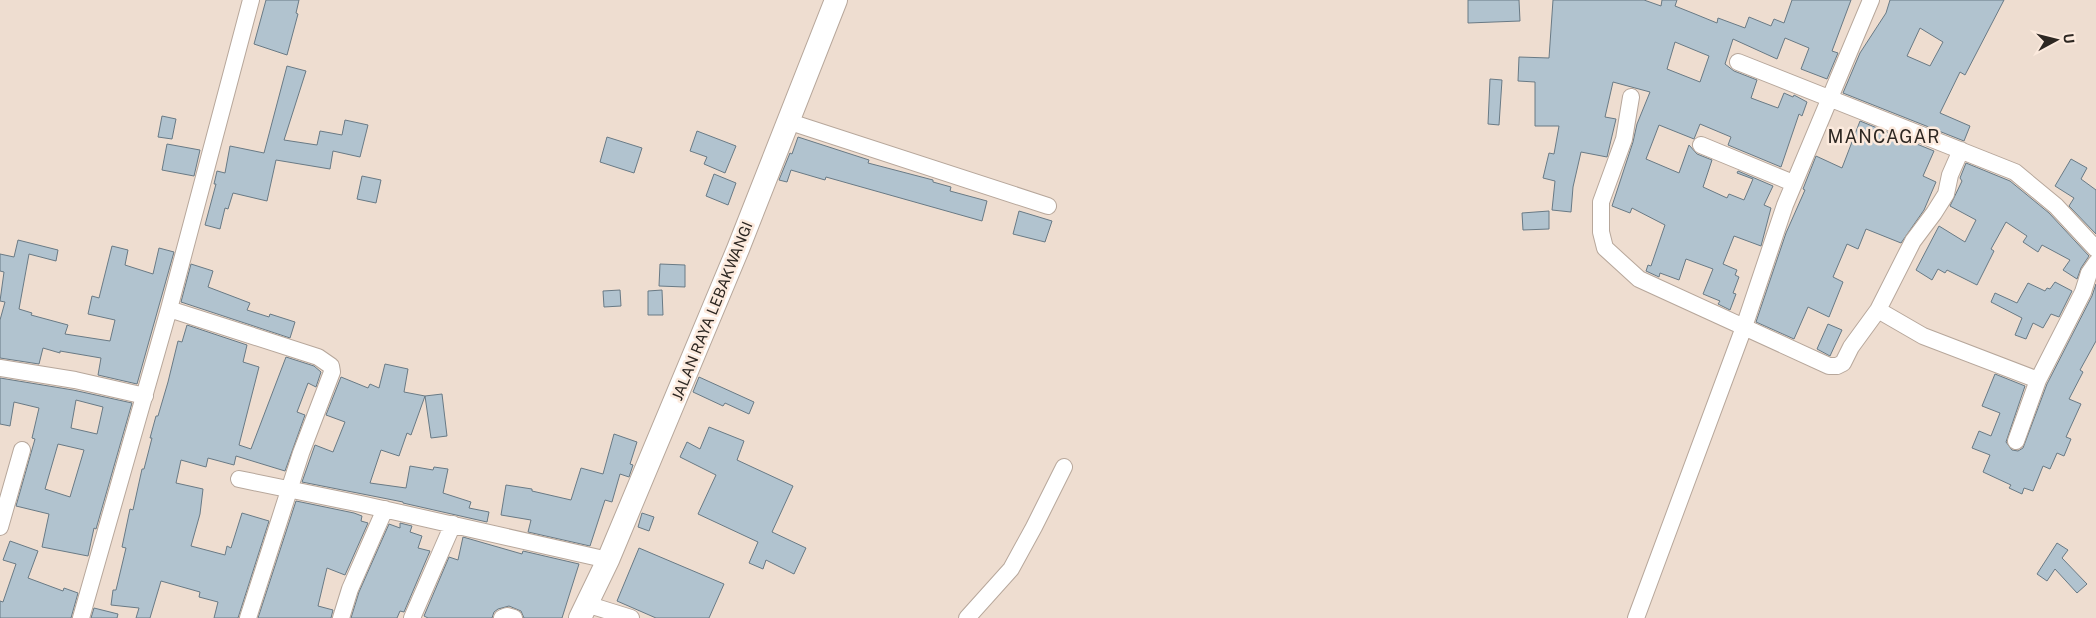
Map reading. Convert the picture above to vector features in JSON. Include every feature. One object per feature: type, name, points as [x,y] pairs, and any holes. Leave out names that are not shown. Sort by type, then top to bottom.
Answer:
[{"type":"main road","name":"JALAN RAYA LEBAKWANGI","points":[[583,611],[608,560],[738,249],[836,0]]},
{"type":"street","points":[[81,618],[145,396],[252,0]]},
{"type":"street","points":[[1636,618],[1744,326],[1793,183],[1871,0]]},
{"type":"street","points":[[1738,62],[2015,172],[2056,206],[2096,249]]},
{"type":"street","points":[[1631,97],[1624,139],[1601,202],[1601,232],[1605,248],[1639,279],[1829,366],[1837,366],[1843,363],[1851,347],[1878,310],[1913,241],[1946,194],[1950,175],[1961,150]]},
{"type":"street","points":[[787,121],[1048,206]]},
{"type":"street","points":[[1701,145],[1793,183]]},
{"type":"street","points":[[2016,441],[2038,380],[2083,292],[2089,273],[2096,263]]},
{"type":"street","points":[[169,309],[318,357],[331,366],[332,372],[301,453],[248,618]]},
{"type":"street","points":[[1878,310],[1923,336],[2038,380]]},
{"type":"street","points":[[0,368],[75,380],[145,396]]},
{"type":"street","points":[[0,527],[22,450]]},
{"type":"street","points":[[967,618],[1011,569],[1064,467]]},
{"type":"street","points":[[239,479],[385,509],[608,560]]},
{"type":"street","points":[[341,618],[350,590],[385,509]]},
{"type":"street","points":[[412,618],[453,524]]},
{"type":"street","points":[[583,611],[631,618]]},
{"type":"street","points":[[502,618],[507,616],[514,618]]},
{"type":"building","points":[[266,0],[299,0],[296,13],[298,14],[287,55],[254,44]]},
{"type":"building","points":[[1468,0],[1519,0],[1520,21],[1468,23]]},
{"type":"building","points":[[1553,0],[1644,0],[1661,6],[1662,0],[1677,0],[1675,6],[1717,23],[1718,18],[1745,28],[1749,17],[1771,26],[1774,19],[1784,23],[1792,0],[1851,0],[1832,51],[1838,53],[1827,79],[1801,69],[1809,48],[1785,38],[1777,59],[1733,39],[1725,64],[1734,71],[1757,80],[1751,98],[1778,108],[1784,93],[1793,97],[1794,95],[1807,102],[1802,116],[1799,114],[1781,167],[1728,145],[1731,137],[1700,124],[1694,139],[1659,125],[1646,159],[1679,173],[1689,145],[1697,154],[1712,160],[1703,187],[1727,198],[1729,194],[1744,200],[1753,179],[1737,173],[1738,171],[1773,186],[1764,205],[1771,208],[1761,246],[1734,236],[1723,264],[1737,270],[1735,275],[1739,277],[1733,293],[1736,294],[1730,310],[1718,304],[1720,301],[1703,294],[1713,269],[1686,259],[1679,280],[1660,273],[1659,277],[1646,271],[1648,265],[1651,266],[1665,225],[1632,208],[1630,213],[1612,206],[1637,124],[1650,92],[1613,82],[1605,117],[1616,119],[1607,157],[1581,152],[1573,187],[1571,212],[1552,210],[1555,181],[1543,178],[1549,153],[1554,154],[1559,126],[1535,126],[1535,82],[1518,81],[1519,57],[1549,58]],"holes":[[[1675,42],[1709,56],[1700,82],[1667,69]]]},
{"type":"building","points":[[1890,0],[2004,0],[1965,75],[1960,72],[1940,113],[1970,126],[1964,141],[1843,93],[1860,53],[1886,13]],"holes":[[[1920,28],[1943,42],[1930,66],[1907,56]]]},
{"type":"building","points":[[287,66],[306,71],[284,140],[317,145],[320,131],[342,135],[345,120],[368,125],[360,157],[333,151],[330,169],[276,160],[267,201],[233,193],[228,209],[225,208],[220,229],[205,225],[216,184],[214,184],[217,171],[225,173],[230,146],[264,153]]},
{"type":"building","points":[[1490,79],[1502,80],[1499,125],[1488,124]]},
{"type":"building","points":[[162,116],[176,119],[172,139],[158,137]]},
{"type":"building","points":[[1860,121],[1934,151],[1923,176],[1936,182],[1924,210],[1901,243],[1866,229],[1858,249],[1847,244],[1833,277],[1843,282],[1829,317],[1808,307],[1794,339],[1756,322],[1786,233],[1805,190],[1803,189],[1816,156],[1842,168]]},
{"type":"building","points":[[697,131],[736,146],[725,173],[704,164],[707,157],[690,151]]},
{"type":"building","points":[[607,137],[642,148],[634,173],[600,162]]},
{"type":"building","points":[[798,137],[869,160],[868,163],[933,180],[933,182],[951,187],[950,191],[987,201],[982,221],[826,177],[825,180],[791,170],[787,182],[779,180]]},
{"type":"building","points":[[167,144],[200,150],[194,176],[162,170]]},
{"type":"building","points":[[2071,159],[2087,168],[2081,179],[2096,190],[2096,234],[2069,206],[2074,198],[2055,186]]},
{"type":"building","points":[[1966,163],[2010,181],[2049,213],[2089,256],[2081,268],[2077,279],[2063,270],[2070,260],[2042,245],[2038,252],[2023,242],[2027,236],[2006,222],[1991,249],[1994,251],[1977,285],[1947,270],[1945,273],[1938,269],[1932,280],[1916,270],[1939,226],[1965,242],[1976,220],[1950,206],[1962,181],[1960,178]]},
{"type":"building","points":[[714,174],[736,183],[728,205],[706,196]]},
{"type":"building","points":[[362,176],[381,180],[376,203],[357,199]]},
{"type":"building","points":[[1019,211],[1052,221],[1045,242],[1013,234]]},
{"type":"building","points":[[1549,211],[1549,229],[1523,230],[1522,213]]},
{"type":"building","points":[[18,240],[58,250],[56,261],[29,254],[19,309],[32,313],[31,315],[68,325],[65,334],[110,341],[115,320],[88,314],[92,296],[99,298],[112,246],[128,250],[125,265],[153,274],[159,248],[174,252],[137,384],[98,375],[101,358],[60,351],[60,353],[43,348],[39,364],[0,358],[0,320],[5,302],[0,301],[4,272],[0,271],[0,254],[14,257]]},
{"type":"building","points":[[191,264],[213,271],[208,287],[250,303],[247,310],[269,317],[270,314],[295,322],[290,338],[181,302]]},
{"type":"building","points":[[660,264],[685,265],[685,287],[659,286]]},
{"type":"building","points":[[2055,282],[2072,291],[2059,317],[2051,314],[2043,328],[2033,323],[2026,339],[2015,335],[2022,318],[1991,302],[1995,293],[2017,303],[2028,283],[2045,291],[2047,288],[2050,289]]},
{"type":"building","points":[[2096,284],[2096,341],[2080,370],[2083,372],[2069,399],[2081,404],[2066,437],[2071,439],[2064,456],[2057,453],[2050,469],[2043,466],[2033,491],[2024,488],[2022,494],[2009,488],[2011,485],[1983,472],[1990,455],[1972,448],[1979,431],[1991,436],[2000,413],[1982,406],[1995,374],[2025,386],[2006,442],[2012,450],[2018,451],[2023,448],[2047,384],[2092,296]]},
{"type":"building","points":[[620,290],[621,306],[604,307],[603,291]]},
{"type":"building","points":[[662,290],[663,315],[648,315],[648,291]]},
{"type":"building","points":[[1828,324],[1842,330],[1830,356],[1817,349]]},
{"type":"building","points":[[187,325],[247,345],[243,362],[259,367],[239,445],[251,449],[286,357],[314,366],[321,372],[316,387],[308,383],[297,412],[305,415],[285,471],[236,456],[234,465],[208,458],[206,467],[181,460],[176,483],[203,489],[200,514],[191,546],[225,555],[227,546],[231,548],[242,513],[269,521],[238,618],[214,618],[218,602],[199,597],[200,592],[161,581],[150,618],[136,618],[139,608],[111,605],[113,590],[116,590],[126,548],[122,547],[130,509],[133,510],[142,469],[144,469],[152,438],[150,438],[168,382],[178,341],[182,342]]},
{"type":"building","points":[[385,364],[408,369],[404,392],[425,396],[411,435],[407,433],[399,456],[381,450],[370,483],[406,488],[410,466],[433,470],[434,467],[448,469],[443,493],[471,502],[469,508],[489,512],[487,522],[403,502],[302,482],[315,445],[333,452],[345,422],[326,415],[341,377],[368,388],[370,384],[379,388]]},
{"type":"building","points":[[699,377],[754,402],[749,414],[725,403],[723,406],[693,392]]},
{"type":"building","points":[[0,378],[73,390],[132,403],[96,529],[94,528],[88,556],[42,547],[49,514],[16,506],[35,439],[32,438],[39,408],[14,402],[10,426],[0,424]],"holes":[[[76,400],[103,407],[97,434],[71,428]],[[58,444],[84,450],[70,497],[45,489]]]},
{"type":"building","points":[[442,394],[447,436],[431,438],[425,396]]},
{"type":"building","points":[[709,427],[744,441],[737,460],[793,486],[772,532],[806,548],[794,574],[766,560],[763,569],[749,563],[758,542],[698,514],[716,475],[680,457],[687,442],[700,449]]},
{"type":"building","points":[[614,434],[637,442],[630,464],[633,465],[629,477],[620,474],[612,502],[605,500],[590,546],[528,532],[531,520],[501,515],[506,485],[532,489],[532,491],[571,500],[581,468],[603,474]]},
{"type":"building","points":[[296,501],[354,513],[362,516],[361,521],[368,523],[345,575],[327,568],[318,606],[333,610],[331,618],[258,618]]},
{"type":"building","points":[[642,513],[654,517],[649,531],[638,527]]},
{"type":"building","points":[[400,523],[412,526],[410,532],[422,536],[418,548],[430,551],[404,612],[400,611],[397,618],[351,618],[359,592],[389,524],[400,528]]},
{"type":"building","points":[[463,537],[522,554],[523,551],[579,564],[562,618],[524,618],[521,611],[509,606],[498,609],[494,612],[492,618],[428,618],[424,616],[449,557],[458,560]]},
{"type":"building","points":[[10,541],[38,551],[28,578],[63,591],[64,588],[78,593],[71,618],[0,618],[0,601],[3,602],[16,564],[3,560]]},
{"type":"building","points":[[2057,543],[2068,550],[2062,558],[2087,584],[2077,593],[2055,569],[2047,581],[2037,574]]},
{"type":"building","points":[[639,548],[724,584],[709,618],[656,618],[617,601]]},
{"type":"building","points":[[94,608],[118,614],[117,618],[91,618]]},
{"type":"district","name":"MANCAGAR","points":[[1884,136]]}]
